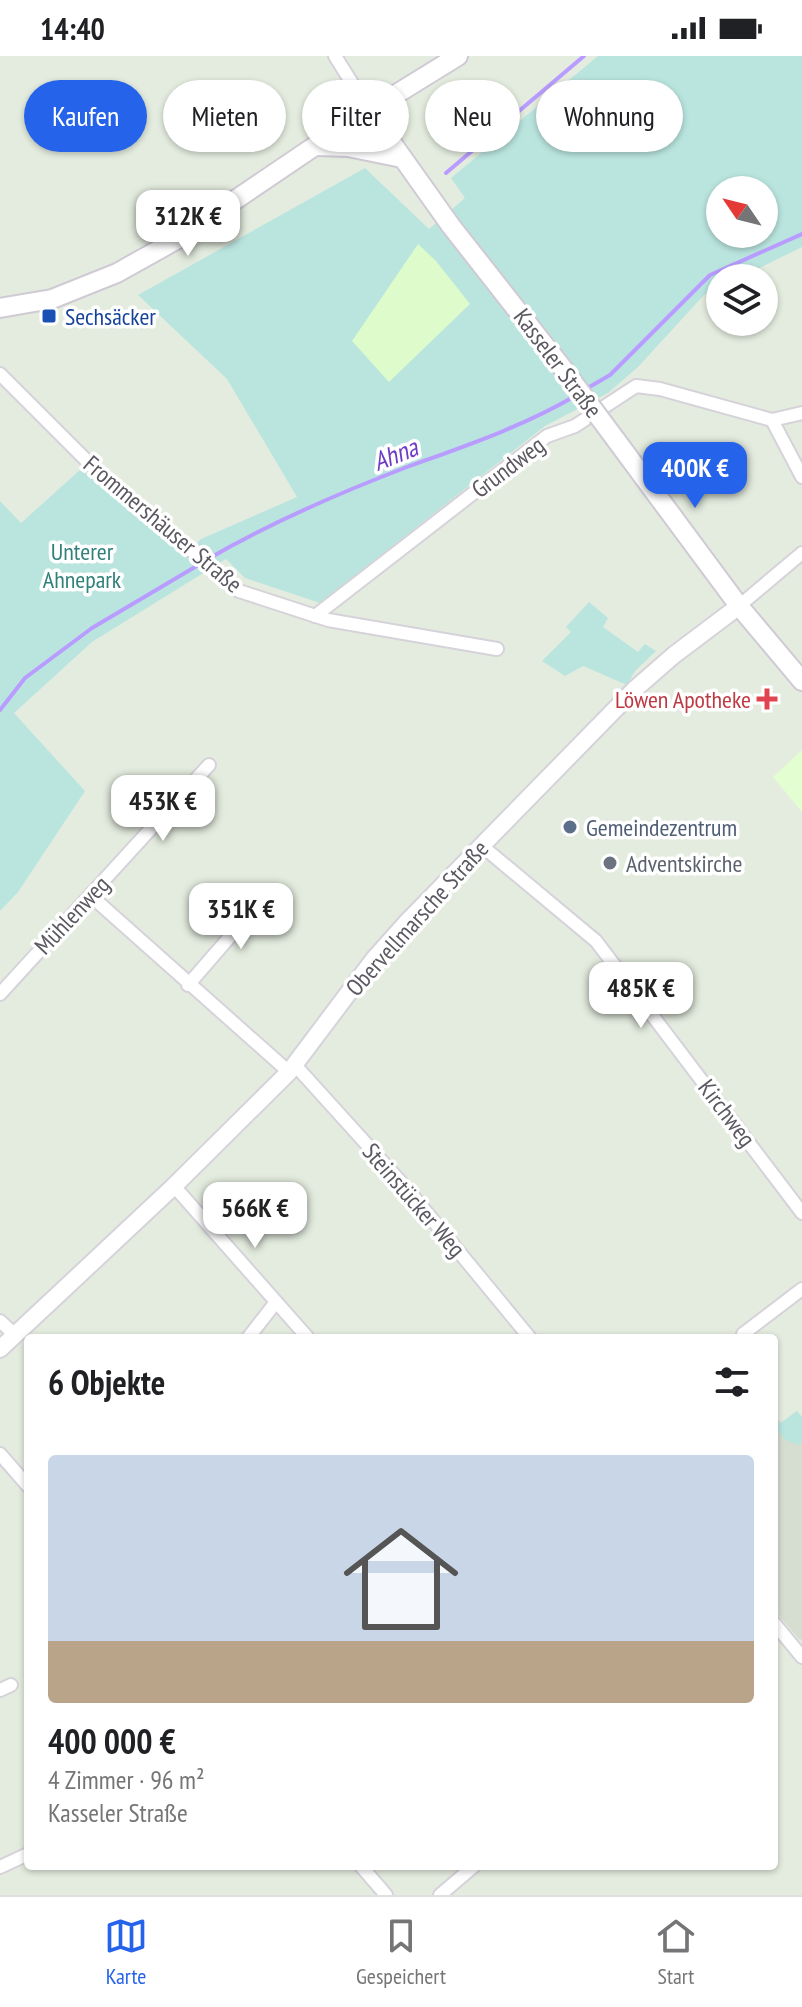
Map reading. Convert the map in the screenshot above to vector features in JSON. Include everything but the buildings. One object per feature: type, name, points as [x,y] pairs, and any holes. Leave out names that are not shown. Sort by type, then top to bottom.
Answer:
[{"type":"main road","points":[[409,87],[458,56]]},
{"type":"main road","points":[[0,308],[52,299],[117,273],[176,240],[308,152]]},
{"type":"main road","points":[[373,152],[402,158]]},
{"type":"main road","name":"Kasseler Straße","points":[[398,152],[739,606],[802,681]]},
{"type":"street","points":[[335,56],[350,80]]},
{"type":"street","name":"Frommershäuser Straße","points":[[0,374],[95,469],[239,591],[315,616],[497,649]]},
{"type":"street","name":"Grundweg","points":[[315,616],[547,436],[575,426],[636,386],[660,389],[772,420]]},
{"type":"street","points":[[802,413],[772,420],[802,477]]},
{"type":"street","name":"Obervellmarsche Straße","points":[[0,1349],[174,1186],[292,1068],[374,959],[635,689],[802,553]]},
{"type":"street","name":"Mühlenweg","points":[[0,994],[209,765]]},
{"type":"street","name":"Kirchweg","points":[[482,846],[596,941],[802,1213]]},
{"type":"street","points":[[188,985],[267,894]]},
{"type":"street","name":"Steinstücker Weg","points":[[91,896],[188,985],[292,1068],[408,1190],[527,1334]]},
{"type":"street","points":[[174,1186],[304,1334]]},
{"type":"street","points":[[743,1334],[802,1289]]},
{"type":"street","points":[[251,1334],[276,1302]]},
{"type":"street","points":[[0,1321],[15,1335]]},
{"type":"street","points":[[0,1454],[24,1481]]},
{"type":"street","points":[[778,1628],[802,1657]]},
{"type":"street","points":[[0,1867],[24,1856]]},
{"type":"street","points":[[364,1870],[386,1895]]},
{"type":"street","points":[[440,1895],[469,1870]]},
{"type":"shaded area","points":[[802,750],[802,812],[773,777]]},
{"type":"shaded area","points":[[797,1411],[802,1417],[800,1640],[778,1615],[778,1420],[781,1423]]},
{"type":"green space","name":"Unterer Ahnepark","points":[[598,56],[802,56],[802,247],[767,264],[706,264],[706,294],[638,367],[608,393],[545,426],[320,603],[245,578],[226,559],[92,642],[14,713],[85,791],[18,892],[0,911],[0,501],[21,523],[81,469],[184,556],[201,539],[297,497],[227,379],[138,295],[365,168],[429,229],[465,198],[451,178],[482,152],[520,152],[520,121],[536,107],[536,152],[683,152],[683,80],[569,80]]},
{"type":"green space","points":[[589,602],[608,618],[603,627],[638,652],[645,644],[656,651],[635,671],[627,685],[583,666],[565,676],[542,661],[571,632],[566,627]]},
{"type":"green space","points":[[797,1411],[802,1417],[802,1442],[798,1445],[784,1439],[778,1431],[778,1425]]},
{"type":"sand","points":[[418,244],[436,261],[470,304],[389,382],[352,341]]},
{"type":"waterway","points":[[446,173],[584,56]]},
{"type":"waterway","name":"Ahna","points":[[586,389],[610,375],[710,275],[802,234]]},
{"type":"waterway","name":"Ahna","points":[[208,559],[305,509],[514,427],[575,396]]},
{"type":"waterway","name":"Ahna","points":[[0,710],[25,678],[92,628],[200,564]]},
{"type":"place","name":"Sechsäcker","points":[[49,316]]},
{"type":"place","name":"Löwen Apotheke","points":[[767,699]]},
{"type":"place","name":"Gemeindezentrum","points":[[570,827]]},
{"type":"place","name":"Adventskirche","points":[[610,863]]}]
